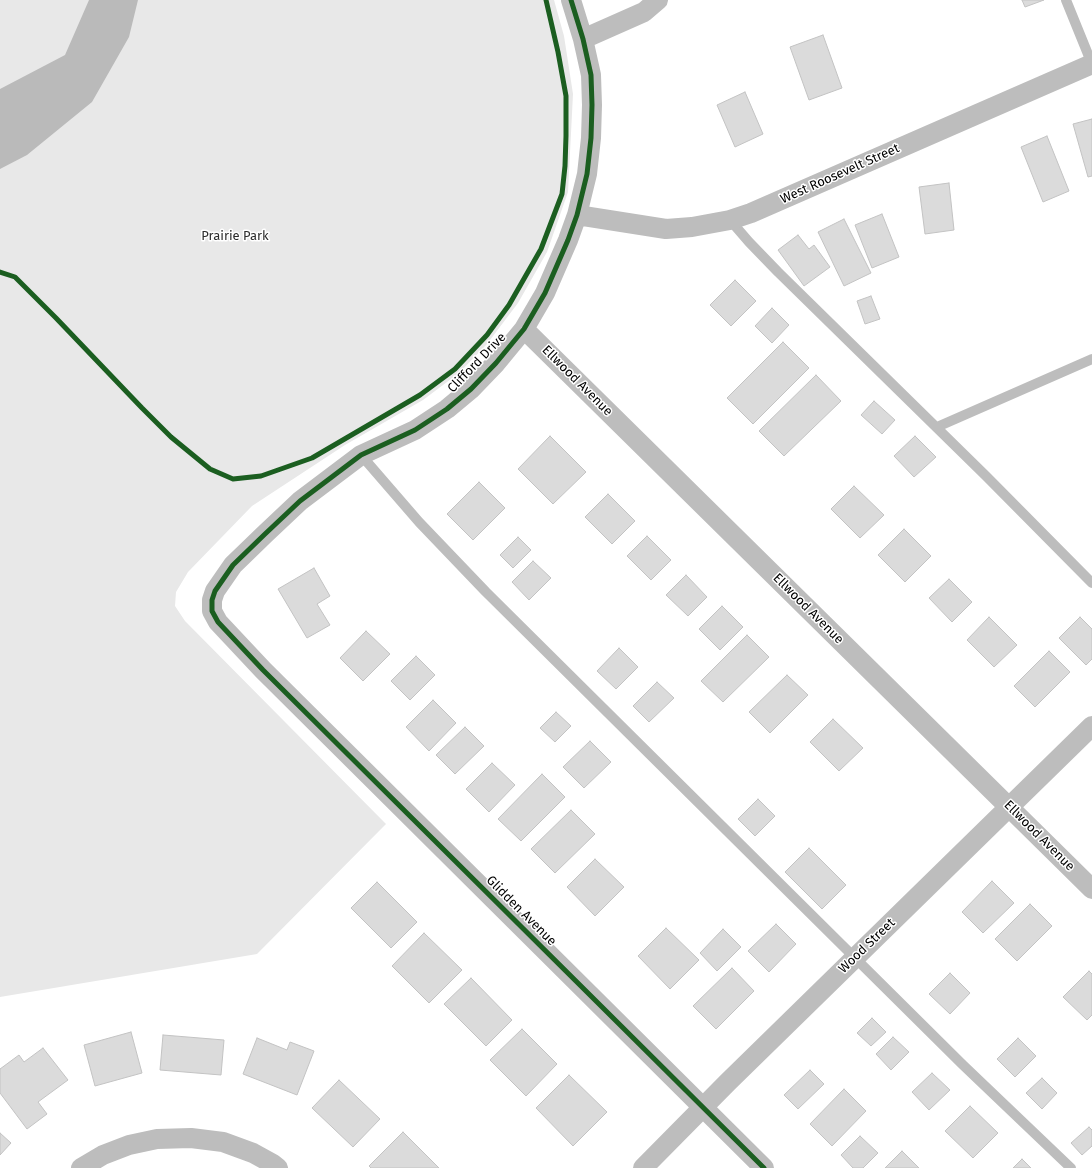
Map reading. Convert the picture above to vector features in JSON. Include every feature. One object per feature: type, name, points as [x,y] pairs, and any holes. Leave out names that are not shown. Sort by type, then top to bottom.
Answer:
[{"type":"street","name":"Clifford Drive","points":[[263,670],[218,622],[212,611],[212,600],[215,591],[233,565],[300,501],[362,455],[416,430],[447,409],[470,389],[496,363],[524,329],[545,293],[577,215],[587,174],[592,125],[591,75],[583,39],[571,0]]},
{"type":"street","points":[[583,39],[644,12],[658,0]]},
{"type":"street","name":"West Roosevelt Street","points":[[577,215],[666,229],[692,227],[730,220],[752,213],[1092,64]]},
{"type":"street","name":"Ellwood Avenue","points":[[524,329],[1092,889]]},
{"type":"street","name":"Glidden Avenue","points":[[263,670],[764,1168]]},
{"type":"street","name":"Wood Street","points":[[643,1168],[702,1108],[1092,726]]},
{"type":"street","points":[[81,1168],[103,1155],[129,1145],[157,1139],[191,1138],[223,1142],[253,1153],[278,1168]]},
{"type":"lane","points":[[1066,0],[1092,64]]},
{"type":"lane","points":[[730,220],[778,272],[937,427],[1092,582]]},
{"type":"lane","points":[[937,427],[1092,359]]},
{"type":"lane","points":[[362,455],[419,522],[486,592],[963,1065],[1071,1168]]},
{"type":"green space","name":"Prairie Park","points":[[0,0],[554,0],[564,36],[573,94],[568,192],[547,252],[518,303],[487,344],[459,373],[423,400],[345,445],[252,506],[188,572],[176,592],[175,606],[185,621],[386,824],[257,954],[0,997]]},
{"type":"shaded area","points":[[89,0],[138,0],[129,37],[92,102],[27,155],[0,169],[0,89],[65,55]]},
{"type":"building","points":[[1022,0],[1044,0],[1025,7]]},
{"type":"building","points":[[823,35],[842,88],[809,100],[790,47]]},
{"type":"building","points":[[745,92],[763,134],[735,147],[717,105]]},
{"type":"building","points":[[1092,119],[1092,176],[1088,177],[1073,124]]},
{"type":"building","points":[[1047,136],[1069,191],[1043,202],[1021,147]]},
{"type":"building","points":[[949,183],[954,230],[925,234],[919,187]]},
{"type":"building","points":[[882,214],[899,257],[872,268],[855,225]]},
{"type":"building","points":[[844,219],[871,273],[844,286],[818,232]]},
{"type":"building","points":[[798,235],[809,249],[814,245],[830,267],[804,286],[778,250]]},
{"type":"building","points":[[735,280],[756,301],[731,326],[710,305]]},
{"type":"building","points":[[871,296],[880,319],[865,324],[857,301]]},
{"type":"building","points":[[772,308],[789,325],[772,343],[755,326]]},
{"type":"building","points":[[783,342],[809,368],[753,424],[727,398]]},
{"type":"building","points":[[816,375],[841,401],[784,456],[759,431]]},
{"type":"building","points":[[874,401],[895,420],[882,434],[861,415]]},
{"type":"building","points":[[550,436],[586,472],[553,504],[518,469]]},
{"type":"building","points":[[915,436],[936,457],[914,477],[894,456]]},
{"type":"building","points":[[479,482],[505,508],[473,540],[447,514]]},
{"type":"building","points":[[854,486],[884,515],[860,538],[831,509]]},
{"type":"building","points":[[608,494],[635,521],[612,544],[585,517]]},
{"type":"building","points":[[904,529],[931,556],[905,582],[878,555]]},
{"type":"building","points":[[647,536],[671,560],[651,580],[627,556]]},
{"type":"building","points":[[518,537],[531,550],[513,568],[500,555]]},
{"type":"building","points":[[533,561],[551,578],[529,600],[512,582]]},
{"type":"building","points":[[314,568],[330,596],[317,604],[330,625],[307,638],[278,589]]},
{"type":"building","points":[[686,575],[707,597],[688,616],[666,595]]},
{"type":"building","points":[[949,579],[972,602],[952,622],[929,598]]},
{"type":"building","points":[[722,606],[743,627],[720,650],[699,629]]},
{"type":"building","points":[[989,617],[1017,645],[994,667],[967,640]]},
{"type":"building","points":[[1080,617],[1092,629],[1092,659],[1086,665],[1059,638]]},
{"type":"building","points":[[366,631],[390,654],[363,681],[340,658]]},
{"type":"building","points":[[747,635],[769,657],[723,702],[701,681]]},
{"type":"building","points":[[619,648],[638,667],[616,689],[597,671]]},
{"type":"building","points":[[1049,651],[1070,672],[1035,707],[1014,686]]},
{"type":"building","points":[[416,656],[435,675],[410,700],[391,681]]},
{"type":"building","points":[[787,675],[808,695],[770,733],[749,712]]},
{"type":"building","points":[[657,682],[674,698],[649,722],[633,706]]},
{"type":"building","points":[[433,700],[456,723],[429,751],[406,727]]},
{"type":"building","points":[[556,712],[571,726],[555,742],[540,728]]},
{"type":"building","points":[[833,719],[863,748],[839,771],[810,742]]},
{"type":"building","points":[[465,727],[484,746],[455,774],[436,755]]},
{"type":"building","points":[[590,741],[611,762],[584,788],[563,767]]},
{"type":"building","points":[[492,763],[515,785],[489,812],[466,789]]},
{"type":"building","points":[[542,774],[565,797],[521,841],[498,819]]},
{"type":"building","points":[[758,799],[775,816],[755,836],[738,819]]},
{"type":"building","points":[[571,810],[595,834],[555,873],[531,849]]},
{"type":"building","points":[[809,848],[846,885],[822,909],[785,872]]},
{"type":"building","points":[[595,859],[624,887],[595,916],[567,887]]},
{"type":"building","points":[[992,881],[1014,903],[983,933],[962,912]]},
{"type":"building","points":[[377,882],[417,922],[391,948],[351,908]]},
{"type":"building","points":[[1030,904],[1052,926],[1017,961],[995,939]]},
{"type":"building","points":[[776,924],[796,944],[769,972],[748,951]]},
{"type":"building","points":[[666,928],[699,960],[670,989],[638,956]]},
{"type":"building","points":[[723,929],[741,947],[717,971],[700,953]]},
{"type":"building","points":[[424,933],[462,970],[429,1003],[392,966]]},
{"type":"building","points":[[732,968],[754,991],[716,1029],[693,1006]]},
{"type":"building","points":[[1089,971],[1092,974],[1092,1015],[1087,1020],[1063,997]]},
{"type":"building","points":[[950,973],[970,993],[950,1014],[929,994]]},
{"type":"building","points":[[471,978],[512,1020],[486,1046],[444,1004]]},
{"type":"building","points":[[872,1018],[886,1032],[871,1046],[857,1033]]},
{"type":"building","points":[[522,1029],[557,1064],[526,1096],[490,1060]]},
{"type":"building","points":[[131,1032],[142,1073],[95,1086],[84,1045]]},
{"type":"building","points":[[163,1035],[224,1040],[221,1075],[160,1070]]},
{"type":"building","points":[[893,1037],[909,1052],[891,1070],[876,1054]]},
{"type":"building","points":[[257,1038],[287,1050],[290,1042],[314,1051],[297,1095],[243,1074]]},
{"type":"building","points":[[1018,1038],[1036,1056],[1015,1077],[997,1059]]},
{"type":"building","points":[[43,1048],[68,1080],[38,1102],[47,1114],[27,1129],[0,1093],[0,1069],[19,1055],[24,1062]]},
{"type":"building","points":[[810,1070],[824,1084],[798,1109],[784,1095]]},
{"type":"building","points":[[932,1073],[950,1090],[929,1110],[912,1092]]},
{"type":"building","points":[[569,1075],[607,1112],[573,1146],[536,1108]]},
{"type":"building","points":[[1042,1078],[1057,1093],[1042,1109],[1026,1093]]},
{"type":"building","points":[[339,1080],[380,1119],[353,1147],[312,1108]]},
{"type":"building","points":[[844,1089],[866,1111],[832,1146],[810,1124]]},
{"type":"building","points":[[970,1106],[998,1133],[973,1158],[945,1131]]},
{"type":"building","points":[[1089,1127],[1092,1130],[1092,1146],[1082,1155],[1071,1143]]},
{"type":"building","points":[[403,1132],[439,1168],[371,1168],[369,1166]]},
{"type":"building","points":[[0,1133],[11,1143],[0,1155]]},
{"type":"building","points":[[860,1136],[878,1153],[863,1168],[853,1168],[841,1155]]},
{"type":"building","points":[[902,1151],[919,1168],[885,1168]]},
{"type":"building","points":[[1022,1159],[1031,1168],[1013,1168]]},
{"type":"cycle path","points":[[0,272],[15,277],[171,437],[210,469],[233,479],[261,476],[312,458],[420,395],[455,369],[487,335],[509,305],[541,249],[562,194],[566,136],[566,96],[546,0]]},
{"type":"cycle path","points":[[571,0],[583,39],[591,75],[591,138],[587,174],[577,215],[568,240],[545,293],[524,329],[496,363],[471,389],[447,409],[415,430],[361,455],[300,501],[233,565],[215,591],[212,600],[212,611],[218,622],[263,670],[764,1168]]}]
